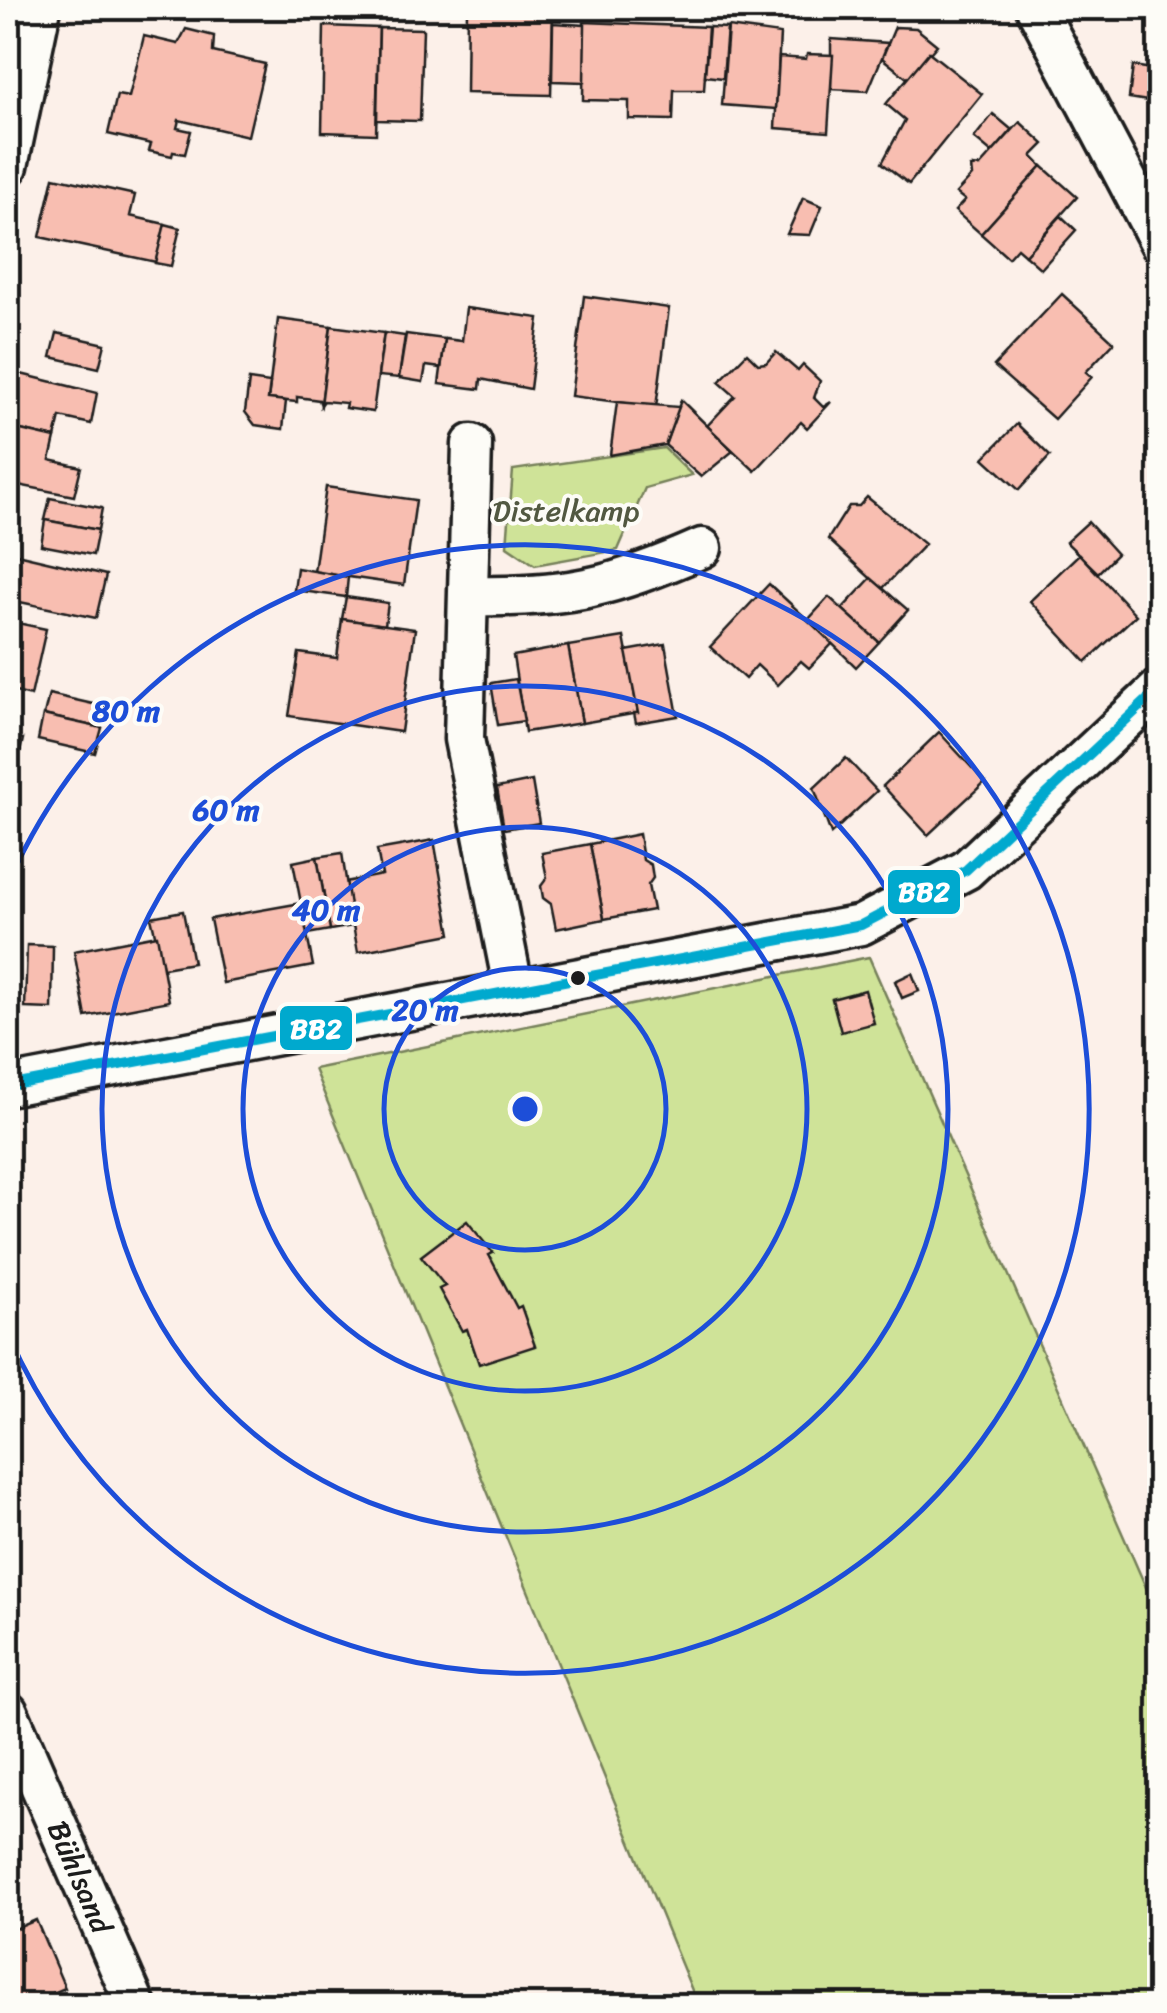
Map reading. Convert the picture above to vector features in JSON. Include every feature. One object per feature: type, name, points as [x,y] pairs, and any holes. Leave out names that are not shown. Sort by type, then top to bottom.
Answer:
[{"type":"street","points":[[8,166],[41,8]]},
{"type":"street","points":[[1036,8],[1160,243]]},
{"type":"street","points":[[472,444],[471,596],[464,740],[514,990]]},
{"type":"street","points":[[471,596],[544,598],[627,581],[702,548]]},
{"type":"street","points":[[8,1086],[861,925],[966,870],[1160,688]]},
{"type":"street","name":"Bühlsand","points":[[8,1712],[15,1765],[136,2006]]},
{"type":"green space","name":"Distelkamp","points":[[664,448],[692,475],[645,488],[618,550],[535,565],[507,546],[513,470]]},
{"type":"green space","points":[[869,957],[1159,1617],[1159,2005],[698,2005],[314,1069]]},
{"type":"building","points":[[467,8],[553,10],[551,95],[466,93]]},
{"type":"building","points":[[584,22],[708,27],[704,90],[674,90],[673,120],[629,119],[629,101],[583,100]]},
{"type":"building","points":[[553,23],[585,25],[584,82],[552,81]]},
{"type":"building","points":[[324,26],[379,28],[376,134],[322,132]]},
{"type":"building","points":[[709,27],[727,28],[723,78],[705,76]]},
{"type":"building","points":[[728,27],[780,34],[776,109],[722,105]]},
{"type":"building","points":[[895,27],[916,28],[937,45],[908,79],[882,58]]},
{"type":"building","points":[[379,28],[423,29],[420,121],[377,120]]},
{"type":"building","points":[[186,29],[214,36],[213,52],[265,64],[248,136],[179,120],[177,128],[191,131],[185,154],[173,152],[172,156],[149,151],[151,144],[108,134],[117,95],[129,97],[144,36],[178,44]]},
{"type":"building","points":[[831,39],[888,43],[868,91],[831,89]]},
{"type":"building","points":[[929,52],[982,94],[909,184],[882,163],[905,120],[886,104]]},
{"type":"building","points":[[1155,52],[1160,52],[1160,103],[1129,98],[1133,66],[1152,69]]},
{"type":"building","points":[[807,54],[833,55],[828,132],[775,128],[779,57],[806,59]]},
{"type":"building","points":[[993,114],[1012,130],[992,153],[974,138]]},
{"type":"building","points":[[1020,122],[1044,144],[1032,156],[1042,166],[981,234],[955,211],[965,200],[956,193],[972,176],[971,167],[980,166]]},
{"type":"building","points":[[1042,166],[1077,197],[1025,255],[1017,248],[1008,258],[981,234]]},
{"type":"building","points":[[54,177],[135,195],[130,216],[165,224],[156,262],[40,237]]},
{"type":"building","points":[[803,198],[822,206],[810,235],[787,234]]},
{"type":"building","points":[[1061,216],[1076,230],[1041,269],[1025,255]]},
{"type":"building","points":[[165,224],[180,228],[171,266],[155,263]]},
{"type":"building","points":[[1062,294],[1114,342],[1086,372],[1092,377],[1054,419],[994,366]]},
{"type":"building","points":[[584,296],[669,308],[656,407],[571,396]]},
{"type":"building","points":[[466,308],[539,318],[530,389],[481,379],[480,389],[439,384],[445,339],[462,341]]},
{"type":"building","points":[[278,319],[331,326],[321,405],[319,400],[297,397],[297,402],[268,399]]},
{"type":"building","points":[[331,326],[384,333],[373,412],[345,408],[346,403],[324,401],[321,405]]},
{"type":"building","points":[[57,333],[105,344],[99,368],[51,357]]},
{"type":"building","points":[[384,333],[405,336],[399,378],[378,376]]},
{"type":"building","points":[[406,334],[445,339],[441,368],[426,366],[423,382],[399,378]]},
{"type":"building","points":[[776,352],[798,371],[803,365],[820,381],[814,398],[823,407],[831,402],[807,428],[801,422],[755,471],[707,426],[735,396],[719,382],[747,353],[758,364],[766,363]]},
{"type":"building","points":[[9,371],[97,393],[91,424],[60,417],[55,438],[8,427]]},
{"type":"building","points":[[249,380],[270,383],[268,399],[286,401],[283,429],[255,425],[245,412]]},
{"type":"building","points":[[681,400],[733,451],[701,477],[665,445]]},
{"type":"building","points":[[617,402],[679,407],[665,445],[610,455]]},
{"type":"building","points":[[1017,424],[1050,456],[1019,490],[984,458]]},
{"type":"building","points":[[8,427],[55,438],[50,460],[81,467],[74,496],[8,483]]},
{"type":"building","points":[[326,487],[416,500],[404,585],[314,572]]},
{"type":"building","points":[[867,497],[925,544],[882,589],[828,539],[849,506],[859,506]]},
{"type":"building","points":[[50,498],[102,508],[98,530],[45,520]]},
{"type":"building","points":[[45,520],[98,530],[93,555],[41,545]]},
{"type":"building","points":[[1088,522],[1117,554],[1098,573],[1066,542]]},
{"type":"building","points":[[8,552],[106,575],[96,618],[20,602],[16,622],[8,621]]},
{"type":"building","points":[[1079,554],[1136,615],[1086,662],[1030,601]]},
{"type":"building","points":[[297,568],[348,577],[346,597],[294,590]]},
{"type":"building","points":[[871,578],[908,610],[879,642],[842,609]]},
{"type":"building","points":[[769,584],[833,643],[809,668],[801,661],[778,685],[757,665],[745,679],[710,647]]},
{"type":"building","points":[[346,597],[388,603],[385,625],[342,619]]},
{"type":"building","points":[[829,597],[879,642],[856,667],[808,620]]},
{"type":"building","points":[[342,619],[415,629],[401,732],[289,716],[299,653],[337,658]]},
{"type":"building","points":[[8,621],[46,629],[31,696],[8,690]]},
{"type":"building","points":[[624,637],[638,713],[582,723],[568,646]]},
{"type":"building","points":[[665,644],[678,716],[636,723],[634,713],[638,713],[626,651]]},
{"type":"building","points":[[568,646],[582,723],[525,732],[513,656]]},
{"type":"building","points":[[516,679],[524,721],[498,725],[491,683]]},
{"type":"building","points":[[49,694],[106,707],[101,728],[44,715]]},
{"type":"building","points":[[43,715],[102,728],[95,753],[38,740]]},
{"type":"building","points":[[939,732],[985,782],[928,835],[883,786]]},
{"type":"building","points":[[8,735],[23,739],[15,776],[8,774]]},
{"type":"building","points":[[846,758],[877,791],[831,834],[814,788]]},
{"type":"building","points":[[532,781],[539,823],[504,829],[497,788]]},
{"type":"building","points":[[639,834],[643,860],[651,865],[653,878],[648,885],[653,910],[604,919],[590,844]]},
{"type":"building","points":[[434,840],[451,934],[358,952],[345,882],[382,875],[377,850]]},
{"type":"building","points":[[590,844],[604,919],[556,929],[551,904],[543,898],[541,886],[547,878],[542,853]]},
{"type":"building","points":[[342,853],[353,926],[330,930],[317,857]]},
{"type":"building","points":[[317,857],[330,930],[307,934],[293,862]]},
{"type":"building","points":[[301,903],[313,966],[223,983],[210,919]]},
{"type":"building","points":[[183,911],[193,963],[163,968],[151,917]]},
{"type":"building","points":[[157,935],[169,1001],[86,1017],[74,951]]},
{"type":"building","points":[[27,945],[53,946],[52,1009],[25,1008]]},
{"type":"building","points":[[912,973],[919,991],[902,998],[895,981]]},
{"type":"building","points":[[865,990],[874,1023],[841,1032],[832,999]]},
{"type":"building","points":[[467,1221],[493,1253],[489,1255],[517,1308],[521,1306],[535,1346],[479,1364],[467,1329],[462,1331],[439,1289],[445,1286],[421,1256]]},
{"type":"building","points":[[36,1920],[65,1988],[32,2002],[33,2006],[8,2006],[8,1932]]},
{"type":"transit line","name":"BB2","points":[[8,1086],[861,925],[966,870],[1160,688]]}]
